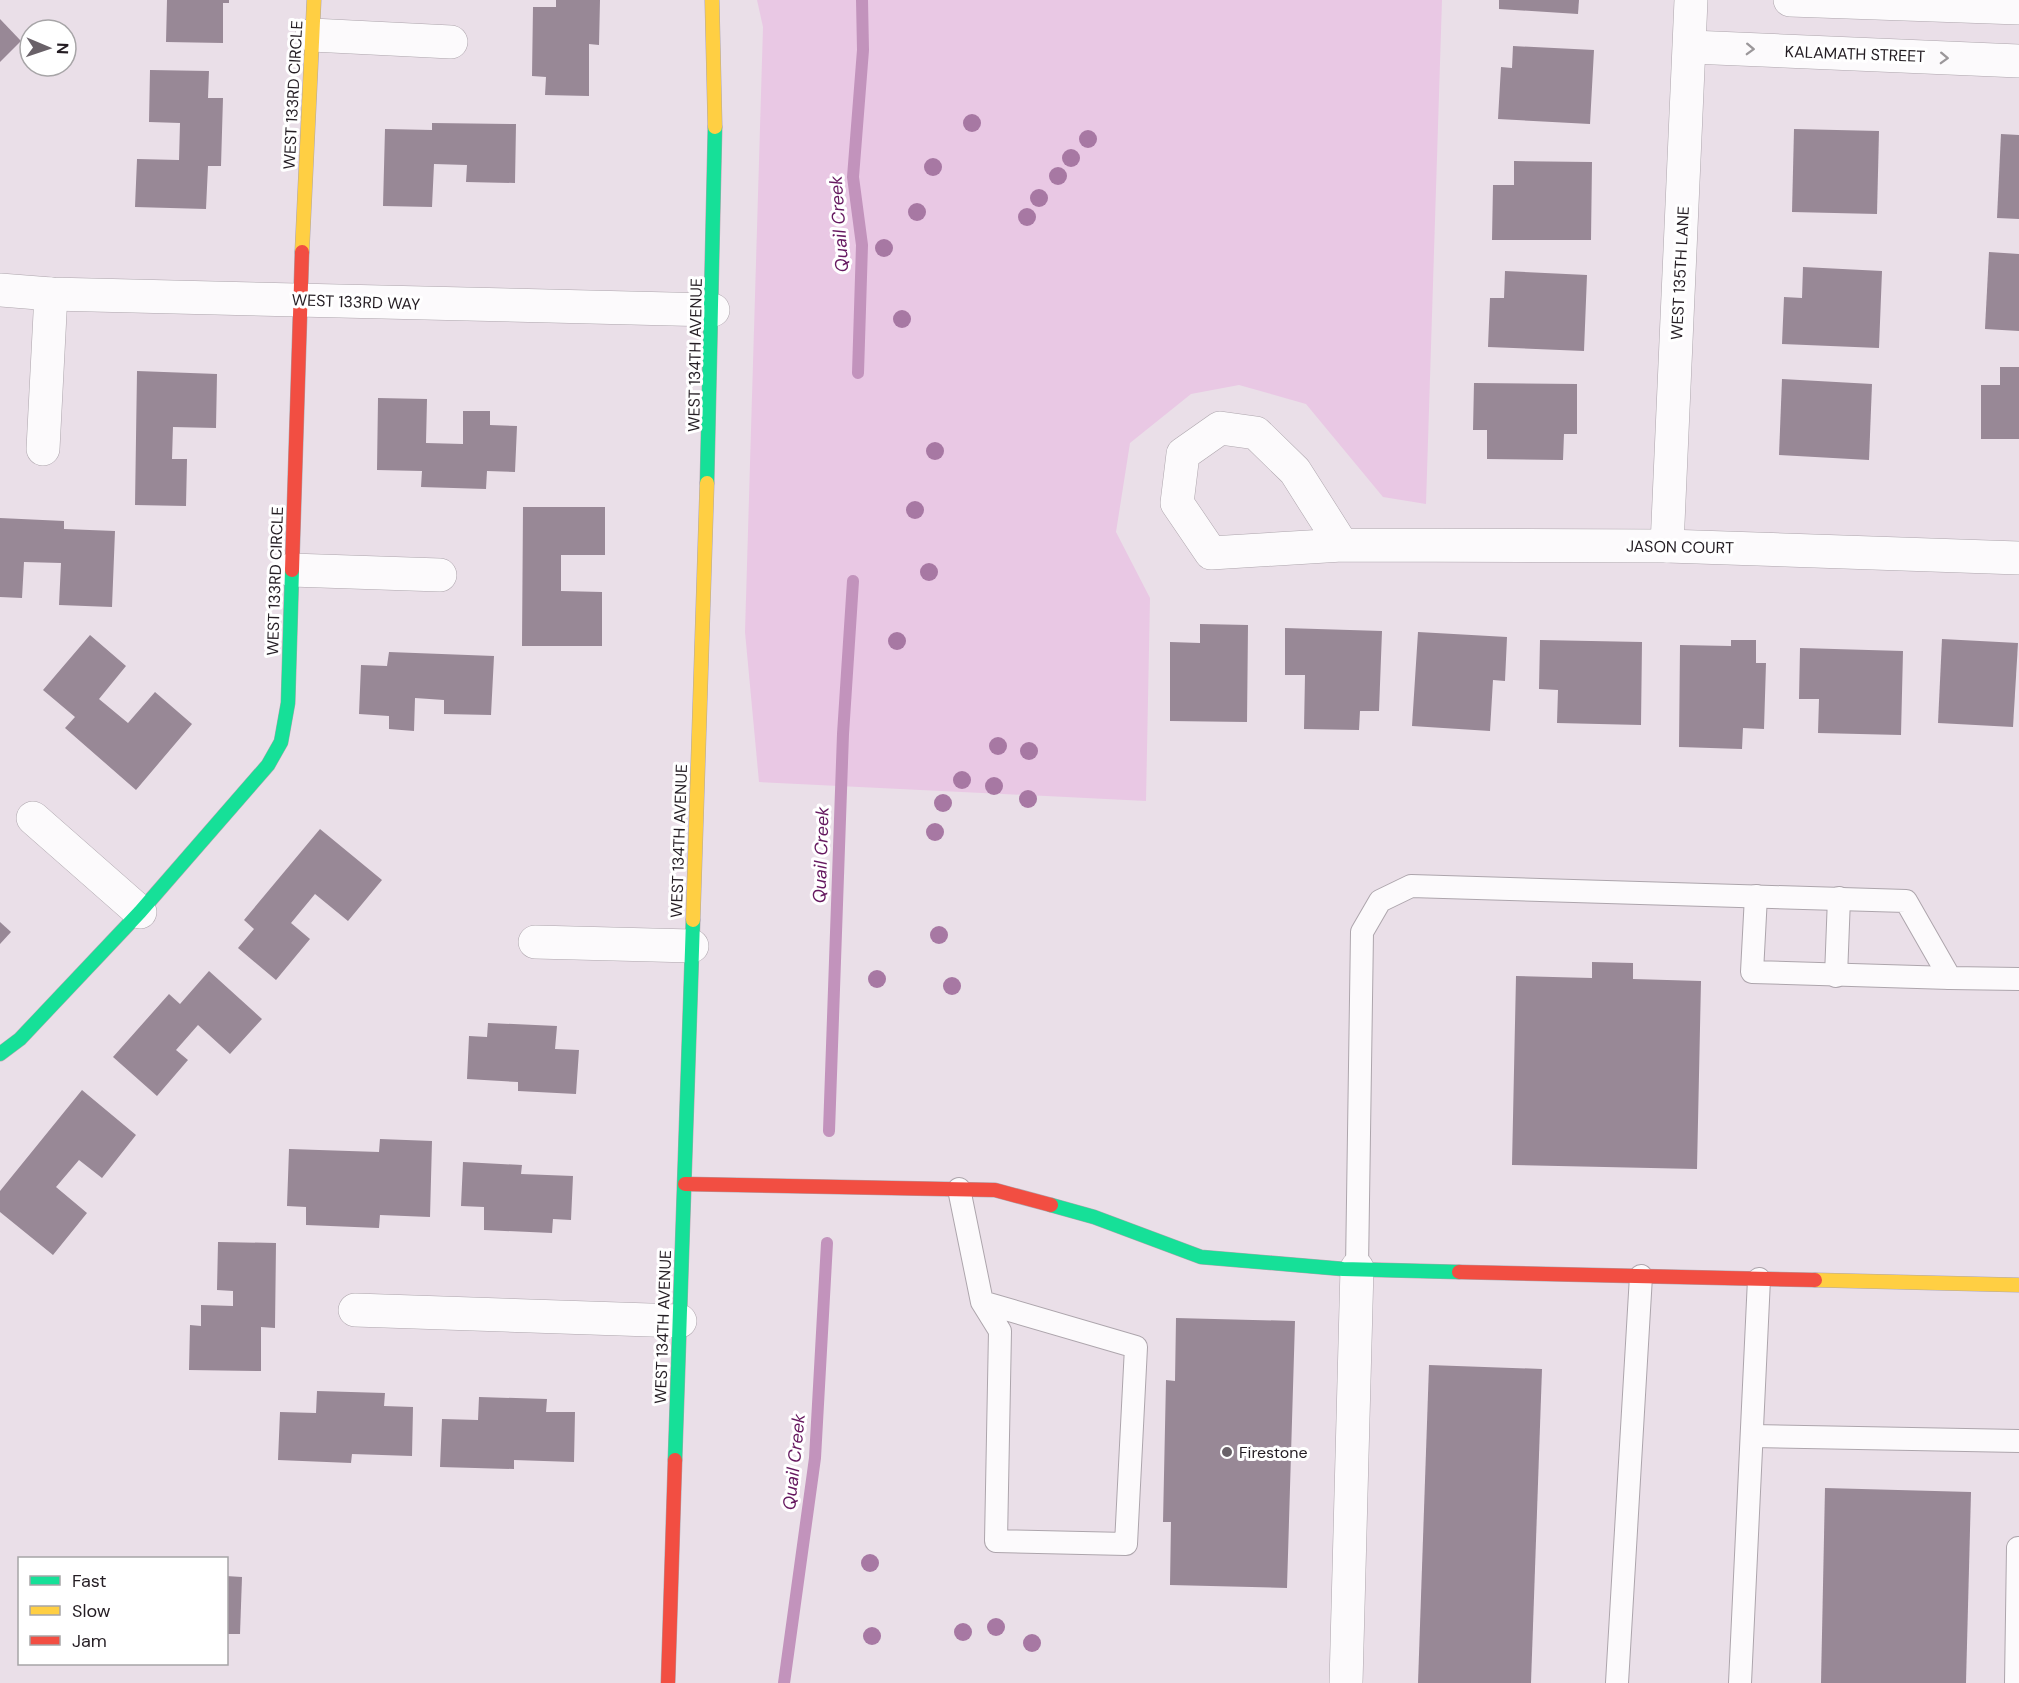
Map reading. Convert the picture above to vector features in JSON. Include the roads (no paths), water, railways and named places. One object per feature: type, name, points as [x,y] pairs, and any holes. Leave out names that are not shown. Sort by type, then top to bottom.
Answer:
[{"type":"street","name":"WEST 133RD CIRCLE","points":[[0,1054],[20,1039],[140,912],[268,765],[281,742],[288,703],[300,299],[314,0]]},
{"type":"street","name":"WEST 134TH AVENUE","points":[[668,1683],[713,310],[716,81],[712,0]]},
{"type":"street","name":"WEST 135TH LANE","points":[[1668,546],[1691,47],[1691,0]]},
{"type":"street","points":[[1790,0],[2019,8]]},
{"type":"street","points":[[312,35],[452,42]]},
{"type":"street","name":"KALAMATH STREET","points":[[1691,47],[2019,61]]},
{"type":"street","name":"WEST 133RD WAY","points":[[0,290],[51,294],[300,299],[459,306],[713,310]]},
{"type":"street","points":[[43,449],[51,294]]},
{"type":"street","name":"JASON COURT","points":[[1342,545],[1295,471],[1256,434],[1220,428],[1183,453],[1177,503],[1211,553],[1342,545],[1668,546],[2019,558]]},
{"type":"street","points":[[291,570],[440,575]]},
{"type":"street","points":[[33,818],[140,912]]},
{"type":"street","points":[[535,942],[692,946]]},
{"type":"street","points":[[685,1184],[995,1190],[1094,1217],[1201,1257],[1357,1268],[2019,1285]]},
{"type":"street","points":[[1346,1683],[1357,1268]]},
{"type":"street","points":[[355,1310],[680,1321]]},
{"type":"lane","points":[[1357,1268],[1362,932],[1380,901],[1411,886],[1906,901],[1950,978]]},
{"type":"lane","points":[[1755,896],[1752,972],[2019,979]]},
{"type":"lane","points":[[1836,975],[1839,898]]},
{"type":"lane","points":[[959,1189],[982,1302],[1000,1331],[996,1541],[1126,1544],[1136,1347],[982,1302]]},
{"type":"lane","points":[[1617,1683],[1641,1276]]},
{"type":"lane","points":[[1740,1683],[1759,1279]]},
{"type":"lane","points":[[1752,1436],[2019,1441]]},
{"type":"lane","points":[[2016,1683],[2019,1530]]},
{"type":"waterway","name":"Quail Creek","points":[[858,373],[862,245],[853,177],[863,50],[862,0]]},
{"type":"waterway","name":"Quail Creek","points":[[829,1131],[843,734],[853,581]]},
{"type":"waterway","name":"Quail Creek","points":[[784,1683],[815,1458],[827,1243]]},
{"type":"place","name":"Firestone","points":[[1227,1452]]}]
